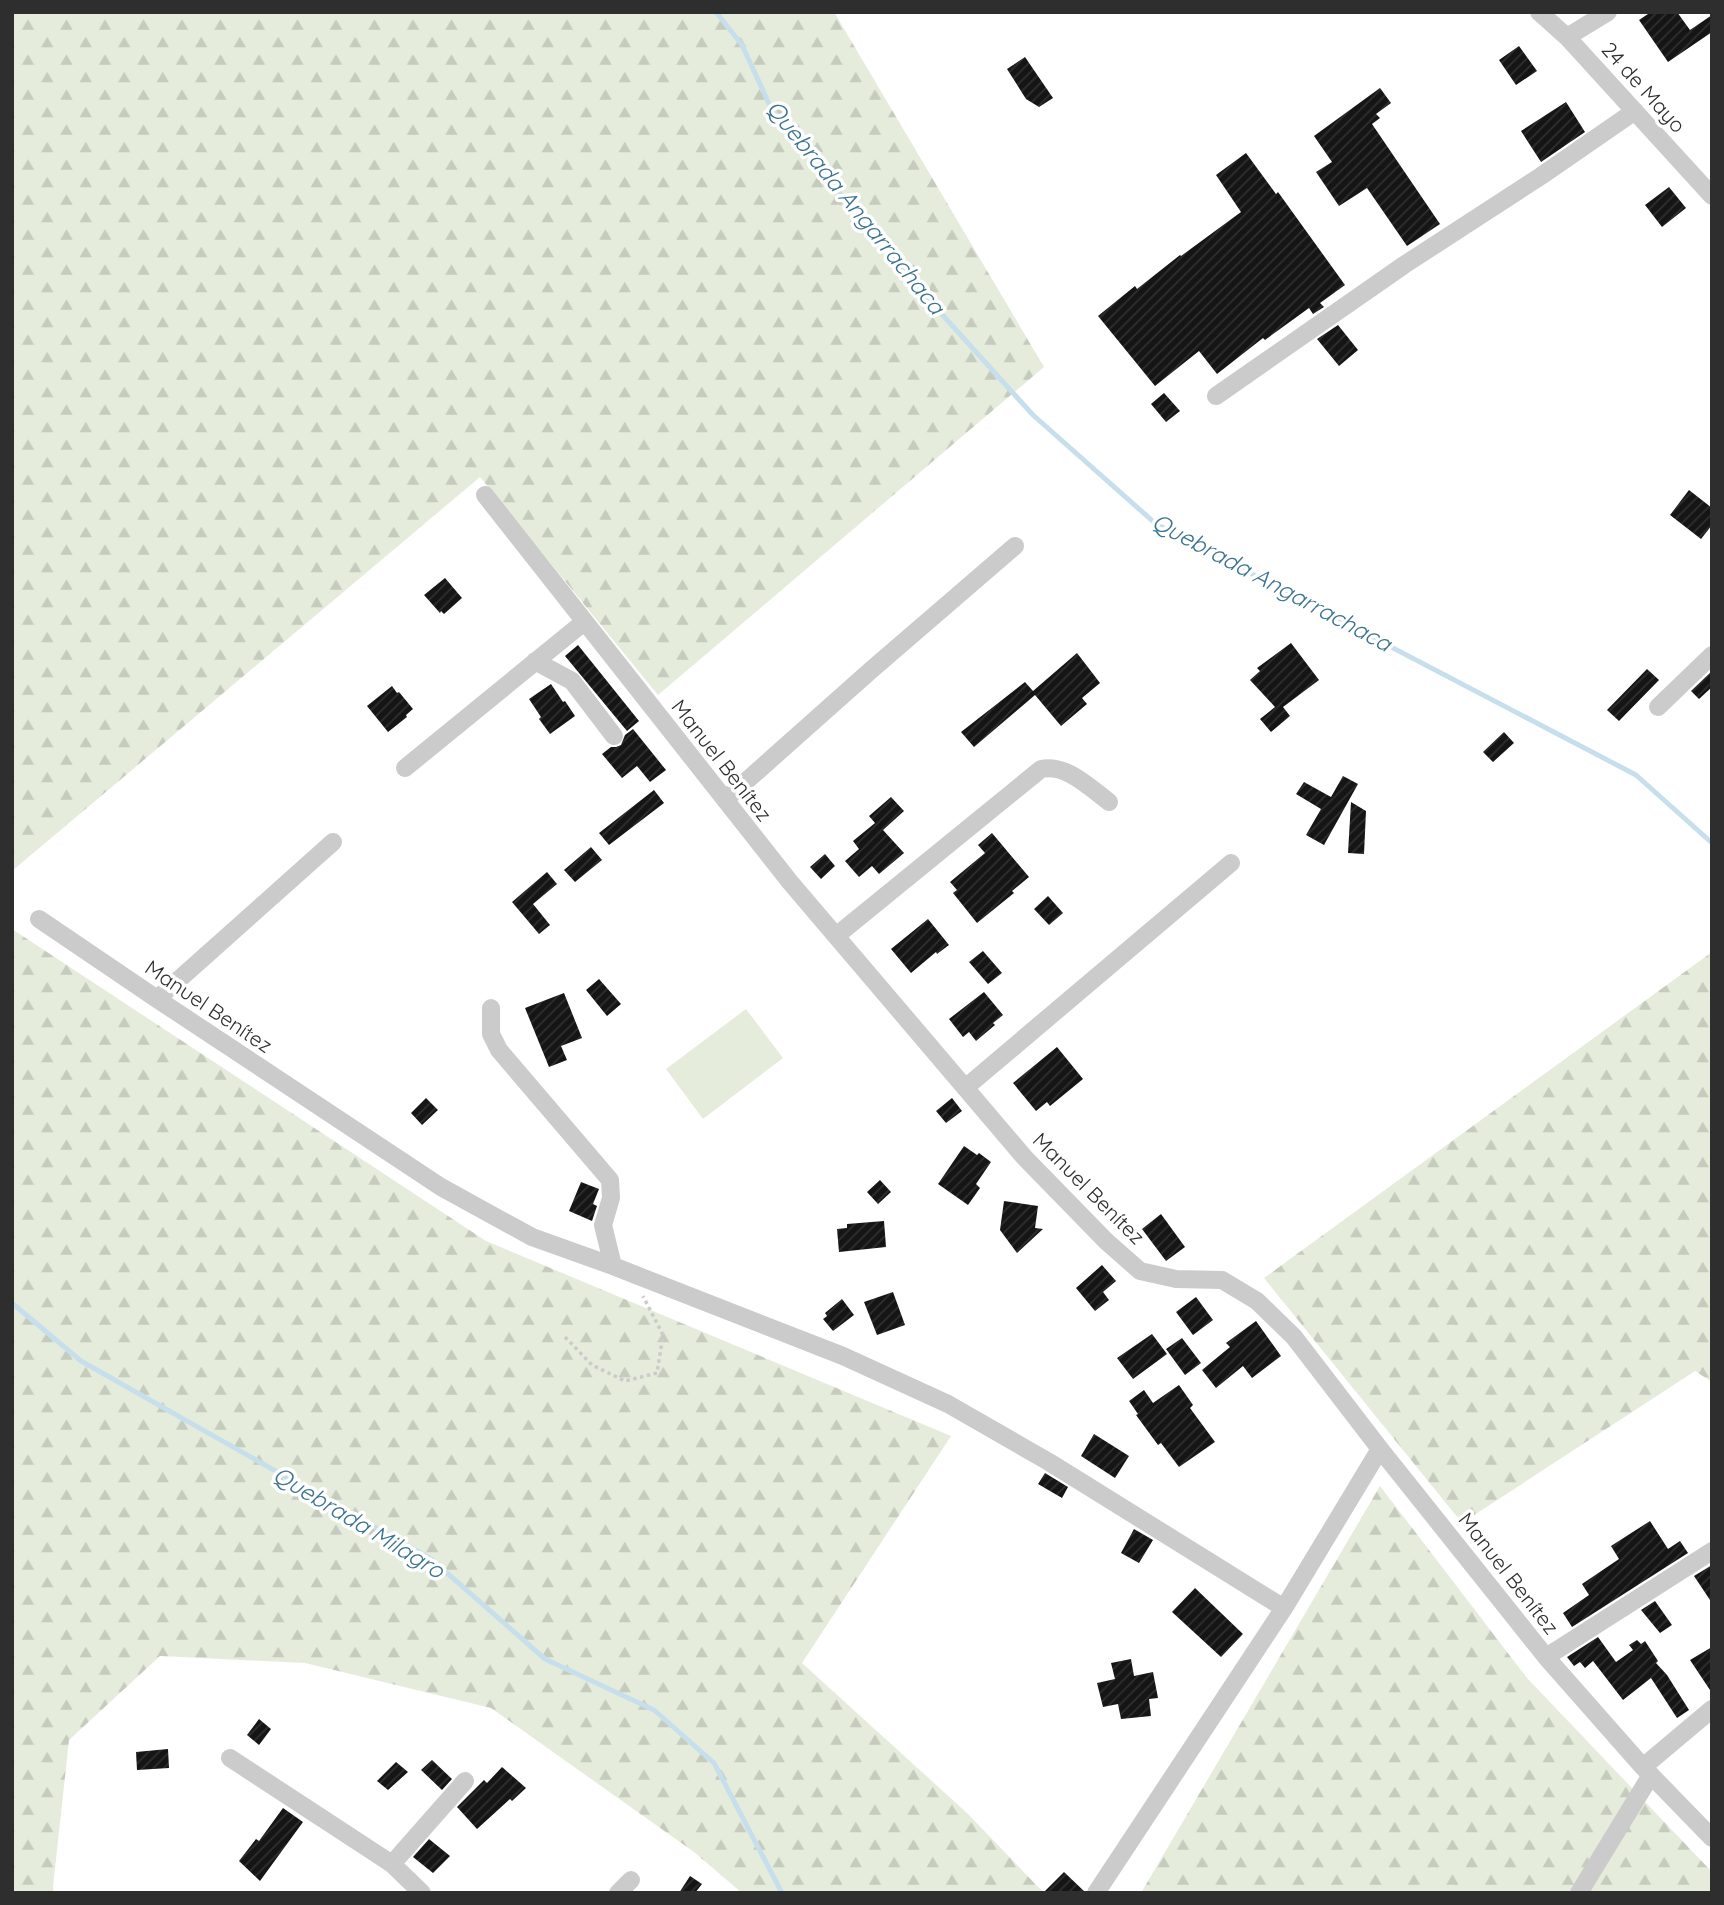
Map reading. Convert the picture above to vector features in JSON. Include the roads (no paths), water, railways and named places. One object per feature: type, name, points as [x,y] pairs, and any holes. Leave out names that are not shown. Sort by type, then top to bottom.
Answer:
[{"type":"street","name":"24 de Mayo","points":[[1539,12],[1567,37],[1712,196]]},
{"type":"street","points":[[1567,37],[1608,12]]},
{"type":"street","points":[[1216,397],[1404,265],[1635,111]]},
{"type":"street","name":"Manuel Benítez","points":[[485,495],[790,882],[1025,1158],[1105,1241],[1140,1271],[1176,1279],[1222,1280],[1257,1301],[1294,1337],[1546,1657],[1647,1771],[1712,1838]]},
{"type":"street","points":[[725,800],[1015,546]]},
{"type":"street","points":[[405,768],[584,622]]},
{"type":"street","points":[[1658,707],[1712,654]]},
{"type":"street","points":[[535,661],[569,678],[614,736]]},
{"type":"street","points":[[836,936],[1041,769],[1062,769],[1109,802]]},
{"type":"street","points":[[157,999],[333,842]]},
{"type":"street","points":[[965,1088],[1231,863]]},
{"type":"street","name":"Manuel Benítez","points":[[39,919],[442,1186],[533,1237],[843,1356],[948,1404],[1048,1462],[1284,1608]]},
{"type":"street","points":[[491,1008],[491,1034],[499,1050],[610,1180],[611,1199],[603,1225],[613,1266]]},
{"type":"street","points":[[1096,1893],[1284,1608],[1380,1449]]},
{"type":"street","points":[[1546,1657],[1712,1550]]},
{"type":"street","points":[[1581,1892],[1647,1771],[1712,1709]]},
{"type":"street","points":[[230,1758],[392,1864],[422,1893]]},
{"type":"street","points":[[392,1864],[464,1781]]},
{"type":"waterway","name":"Quebrada Angarrachaca","points":[[716,12],[742,45],[771,108],[902,270],[1033,415],[1156,524],[1636,775],[1712,843]]},
{"type":"waterway","name":"Quebrada Milagro","points":[[12,1303],[81,1361],[431,1559],[545,1659],[654,1710],[714,1763],[782,1893]]}]
